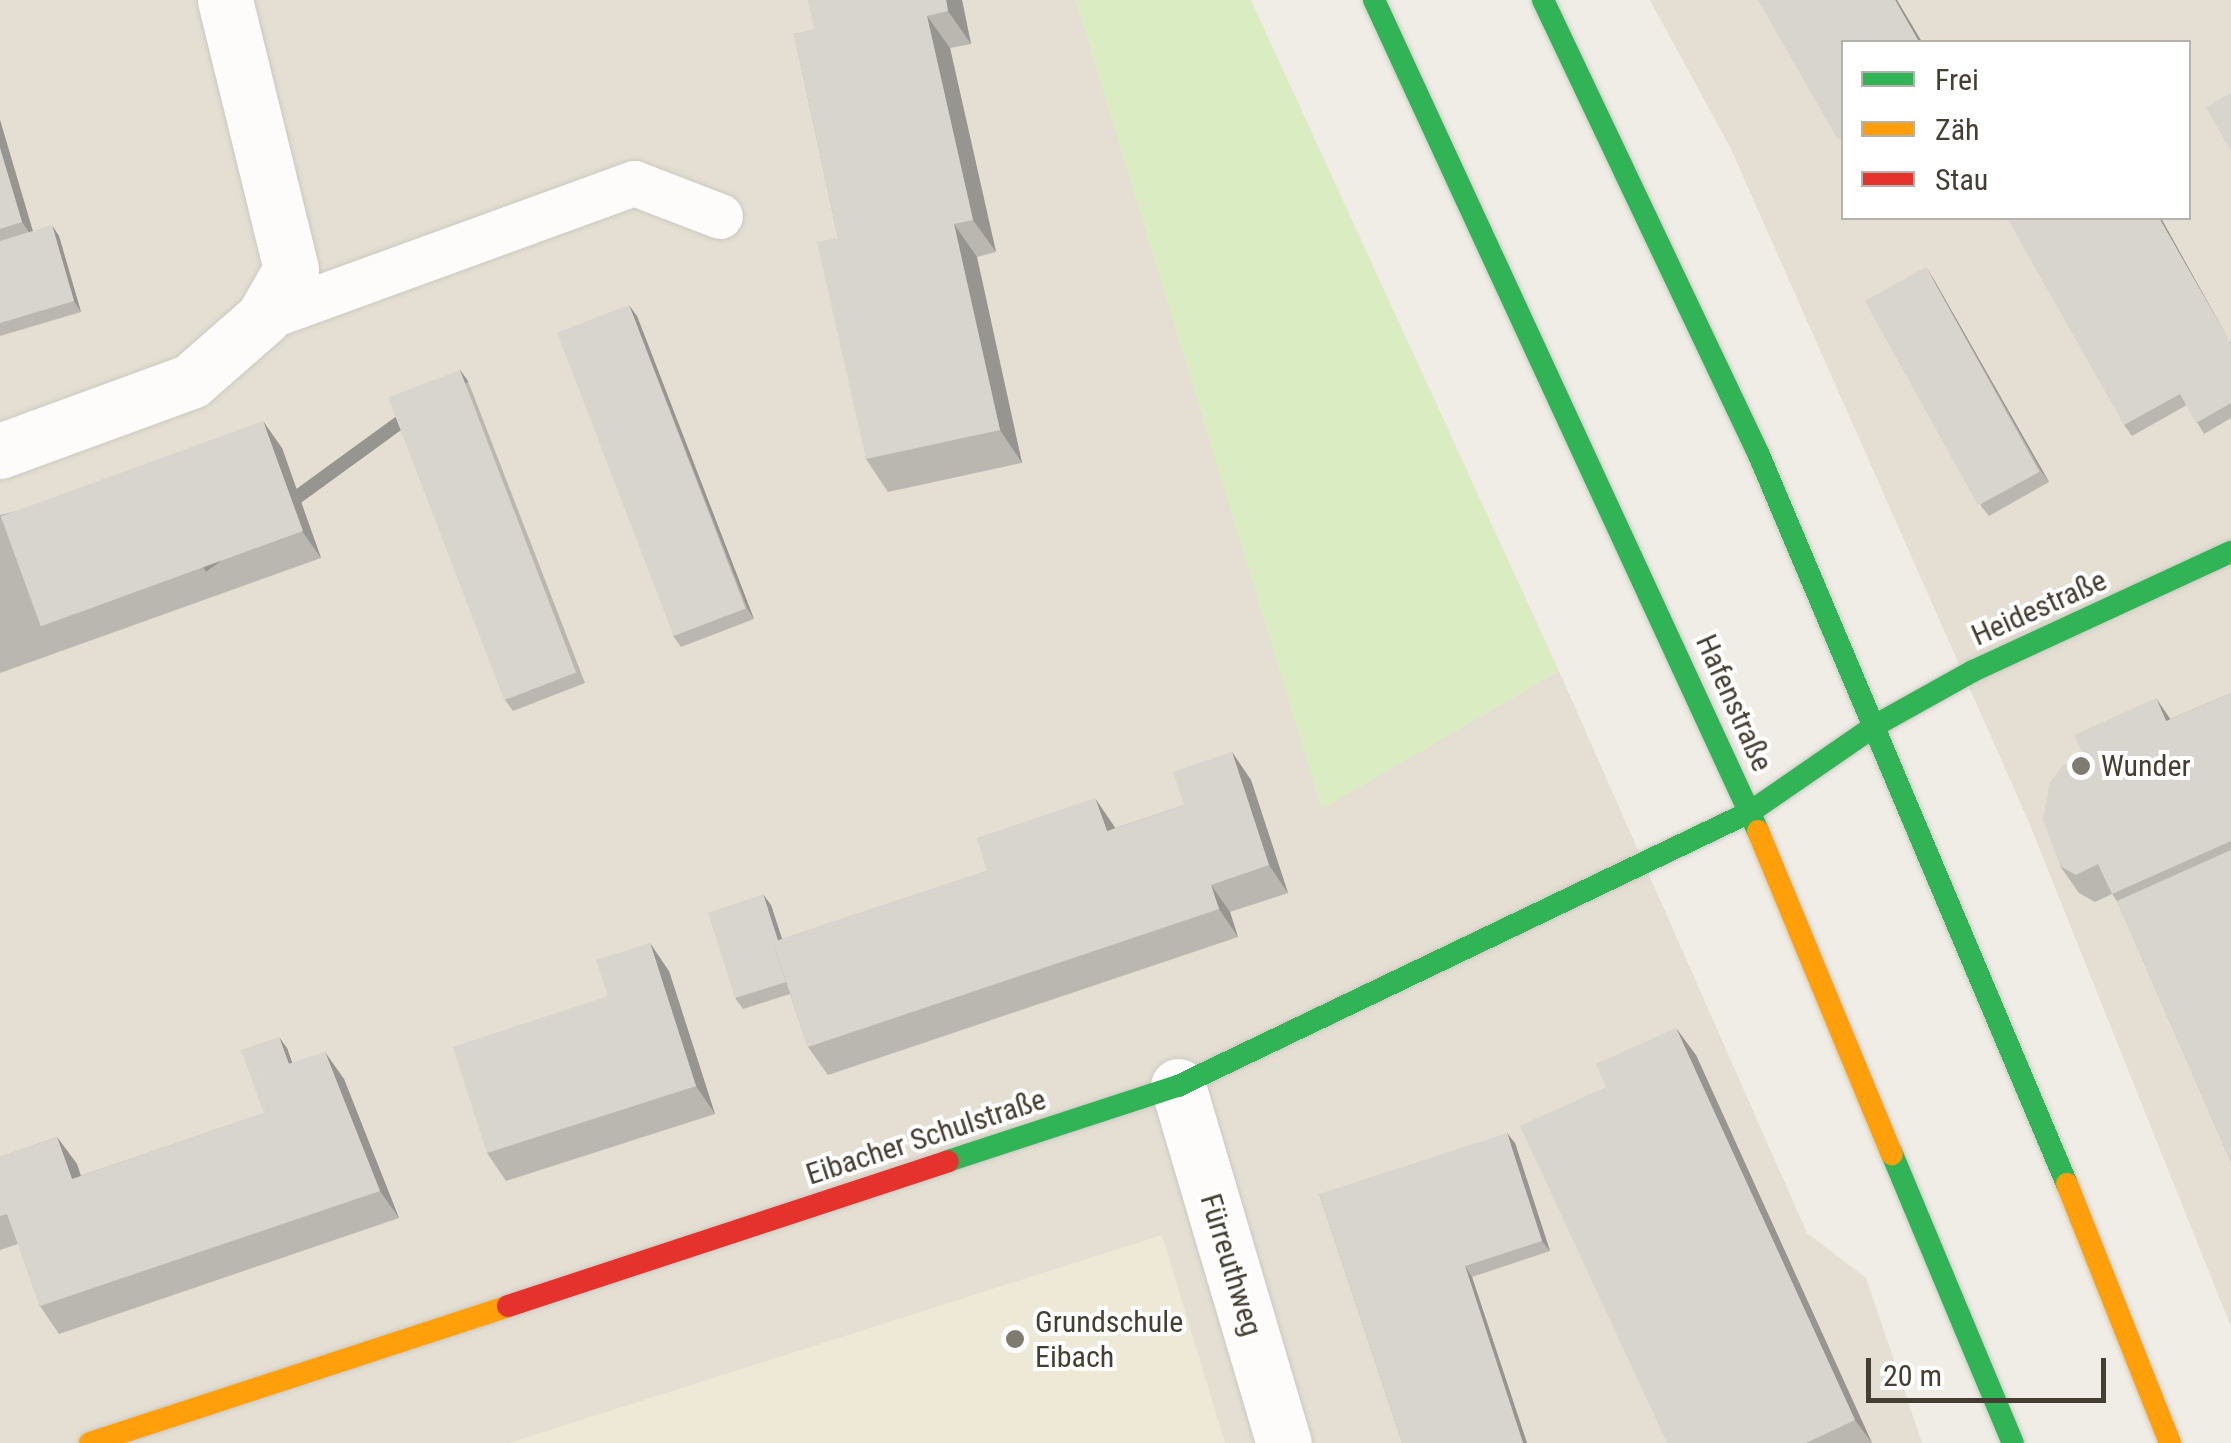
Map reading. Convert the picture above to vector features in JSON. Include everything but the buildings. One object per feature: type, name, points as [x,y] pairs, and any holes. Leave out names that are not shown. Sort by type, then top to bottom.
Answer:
[{"type":"main road","name":"Hafenstraße","points":[[1374,0],[1750,812],[2013,1443]]},
{"type":"main road","points":[[1542,0],[1699,324],[1876,725],[2170,1443]]},
{"type":"main road","name":"Heidestraße","points":[[1750,812],[1876,725],[1973,670],[2231,552]]},
{"type":"main road","name":"Eibacher Schulstraße","points":[[90,1443],[1178,1086],[1750,812]]},
{"type":"street","points":[[0,451],[191,382],[264,318],[291,269],[225,0]]},
{"type":"street","name":"Fürreuthweg","points":[[1178,1086],[1284,1443]]},
{"type":"lane","points":[[264,318],[634,183],[720,216]]},
{"type":"shaded area","points":[[0,0],[1076,0],[1322,808],[1559,671],[1807,1233],[1866,1278],[1922,1443],[0,1443]]},
{"type":"shaded area","points":[[1650,0],[2231,0],[2231,1327],[2028,820],[1731,149]]},
{"type":"shaded area","name":"Grundschule Eibach","points":[[1162,1235],[1225,1443],[509,1443]]},
{"type":"green space","points":[[1076,0],[1251,0],[1559,671],[1322,809]]},
{"type":"traffic: fast","points":[[1374,0],[1758,831]]},
{"type":"traffic: fast","points":[[1543,0],[1759,455],[2067,1184]]},
{"type":"traffic: fast","points":[[948,1161],[1178,1086],[1750,812],[1876,725],[1973,671],[2231,552]]},
{"type":"traffic: fast","points":[[1892,1154],[2013,1443]]},
{"type":"traffic: slow","points":[[1758,831],[1892,1154]]},
{"type":"traffic: slow","points":[[2067,1184],[2170,1443]]},
{"type":"traffic: slow","points":[[90,1443],[508,1306]]},
{"type":"traffic: jam","points":[[508,1306],[948,1161]]},
{"type":"place","name":"Wunder","points":[[2081,766]]},
{"type":"place","name":"Grundschule Eibach","points":[[1015,1339]]}]
